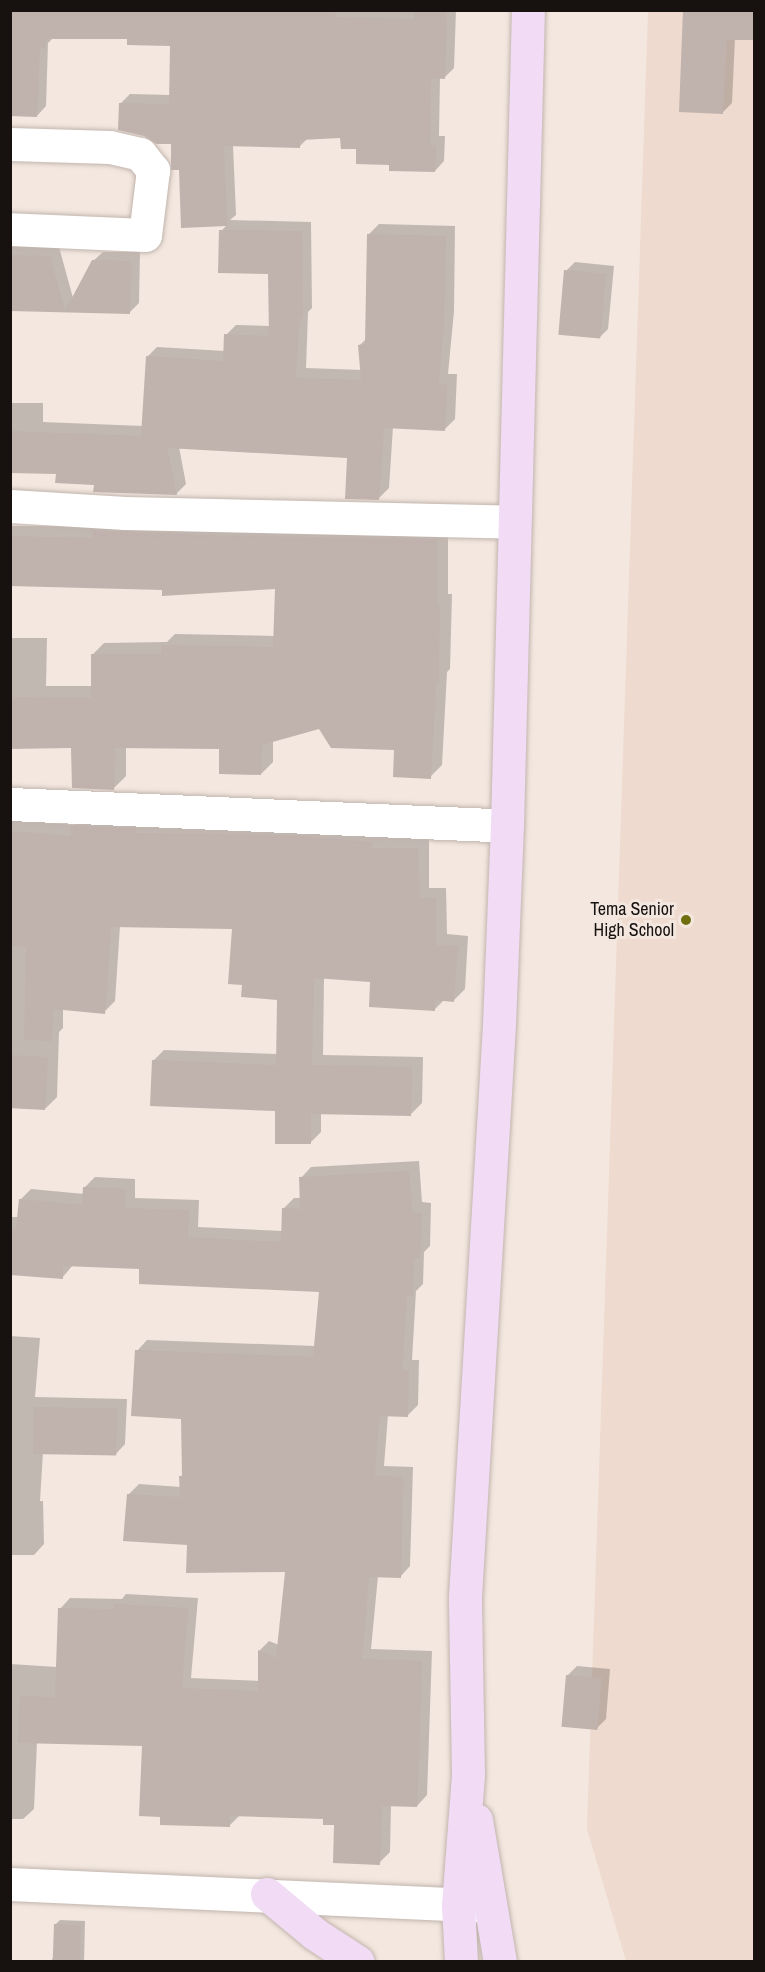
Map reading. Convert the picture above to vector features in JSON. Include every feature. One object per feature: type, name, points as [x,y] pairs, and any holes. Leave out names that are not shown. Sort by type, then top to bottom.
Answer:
[{"type":"street","points":[[461,1962],[458,1905],[468,1774],[465,1596],[499,1024],[507,826],[528,10]]},
{"type":"street","points":[[10,144],[110,147],[140,154],[153,170],[145,235],[10,230]]},
{"type":"street","points":[[10,506],[125,513],[514,522]]},
{"type":"street","points":[[10,804],[507,826]]},
{"type":"street","points":[[468,1774],[500,1962]]},
{"type":"street","points":[[10,1884],[492,1906]]},
{"type":"street","points":[[267,1894],[315,1934],[358,1962]]},
{"type":"shaded area","name":"Tema Senior High School","points":[[648,11],[754,11],[754,1961],[626,1961],[587,1829]]},
{"type":"building","points":[[10,10],[336,10],[335,17],[414,19],[414,10],[447,11],[445,79],[431,78],[430,145],[436,145],[435,172],[389,171],[389,165],[356,164],[356,149],[341,149],[340,138],[300,140],[300,148],[224,146],[227,226],[181,228],[179,170],[171,170],[171,144],[156,144],[144,136],[118,130],[119,103],[169,104],[170,46],[127,45],[127,39],[46,39],[46,48],[40,48],[37,117],[10,116]]},
{"type":"building","points":[[683,10],[754,10],[754,40],[727,40],[723,114],[679,112]]},
{"type":"building","points":[[219,230],[302,231],[303,319],[299,319],[296,378],[361,380],[358,345],[365,344],[367,234],[446,236],[444,322],[439,383],[447,384],[445,431],[384,428],[379,500],[345,499],[347,458],[167,448],[177,495],[93,492],[94,485],[55,483],[56,474],[10,473],[10,431],[141,436],[146,356],[223,361],[224,334],[269,336],[268,274],[218,273]]},
{"type":"building","points":[[10,255],[50,256],[65,311],[92,260],[131,261],[130,314],[10,311]]},
{"type":"building","points":[[564,270],[606,274],[600,338],[558,335]]},
{"type":"building","points":[[92,530],[205,535],[437,539],[437,605],[440,605],[439,682],[436,682],[431,779],[393,777],[394,750],[331,748],[319,729],[262,745],[261,775],[219,774],[219,749],[115,748],[114,790],[72,788],[71,748],[10,749],[10,697],[91,698],[91,654],[161,654],[162,645],[273,647],[275,589],[162,596],[162,590],[10,586],[10,536],[92,538]]},
{"type":"building","points":[[71,825],[136,828],[136,833],[288,835],[372,842],[371,848],[418,848],[419,898],[436,898],[436,945],[458,946],[454,1002],[435,1000],[435,1011],[369,1007],[370,982],[314,978],[312,1065],[412,1067],[411,1116],[311,1114],[311,1144],[275,1144],[275,1111],[150,1106],[152,1060],[276,1065],[277,1000],[241,997],[242,985],[228,984],[232,929],[111,927],[105,1014],[53,1009],[52,1041],[24,1040],[26,947],[10,946],[10,831],[71,836]]},
{"type":"building","points":[[10,1055],[48,1057],[45,1110],[10,1108]]},
{"type":"building","points":[[409,1171],[412,1212],[422,1213],[420,1258],[414,1258],[413,1296],[407,1296],[402,1370],[409,1370],[408,1417],[379,1416],[375,1476],[403,1477],[401,1578],[369,1577],[362,1659],[422,1661],[417,1807],[382,1806],[380,1865],[333,1863],[334,1825],[323,1825],[323,1819],[230,1816],[230,1827],[160,1825],[160,1817],[139,1816],[142,1746],[18,1743],[20,1696],[55,1697],[58,1608],[114,1609],[114,1604],[188,1608],[182,1688],[258,1691],[258,1650],[276,1658],[285,1572],[186,1573],[187,1545],[123,1541],[127,1494],[180,1497],[179,1476],[182,1476],[181,1419],[131,1416],[135,1350],[313,1357],[319,1292],[139,1284],[139,1269],[63,1266],[63,1279],[10,1275],[10,1228],[16,1228],[19,1199],[82,1205],[83,1187],[125,1189],[125,1208],[189,1210],[188,1237],[281,1242],[282,1208],[300,1209],[299,1177]]},
{"type":"building","points":[[34,1407],[117,1408],[116,1455],[33,1454]]},
{"type":"building","points":[[566,1675],[602,1678],[597,1730],[561,1727]]},
{"type":"building","points":[[54,1924],[81,1925],[80,1962],[53,1962]]},
{"type":"place","name":"Tema Senior High School","points":[[686,920]]}]
